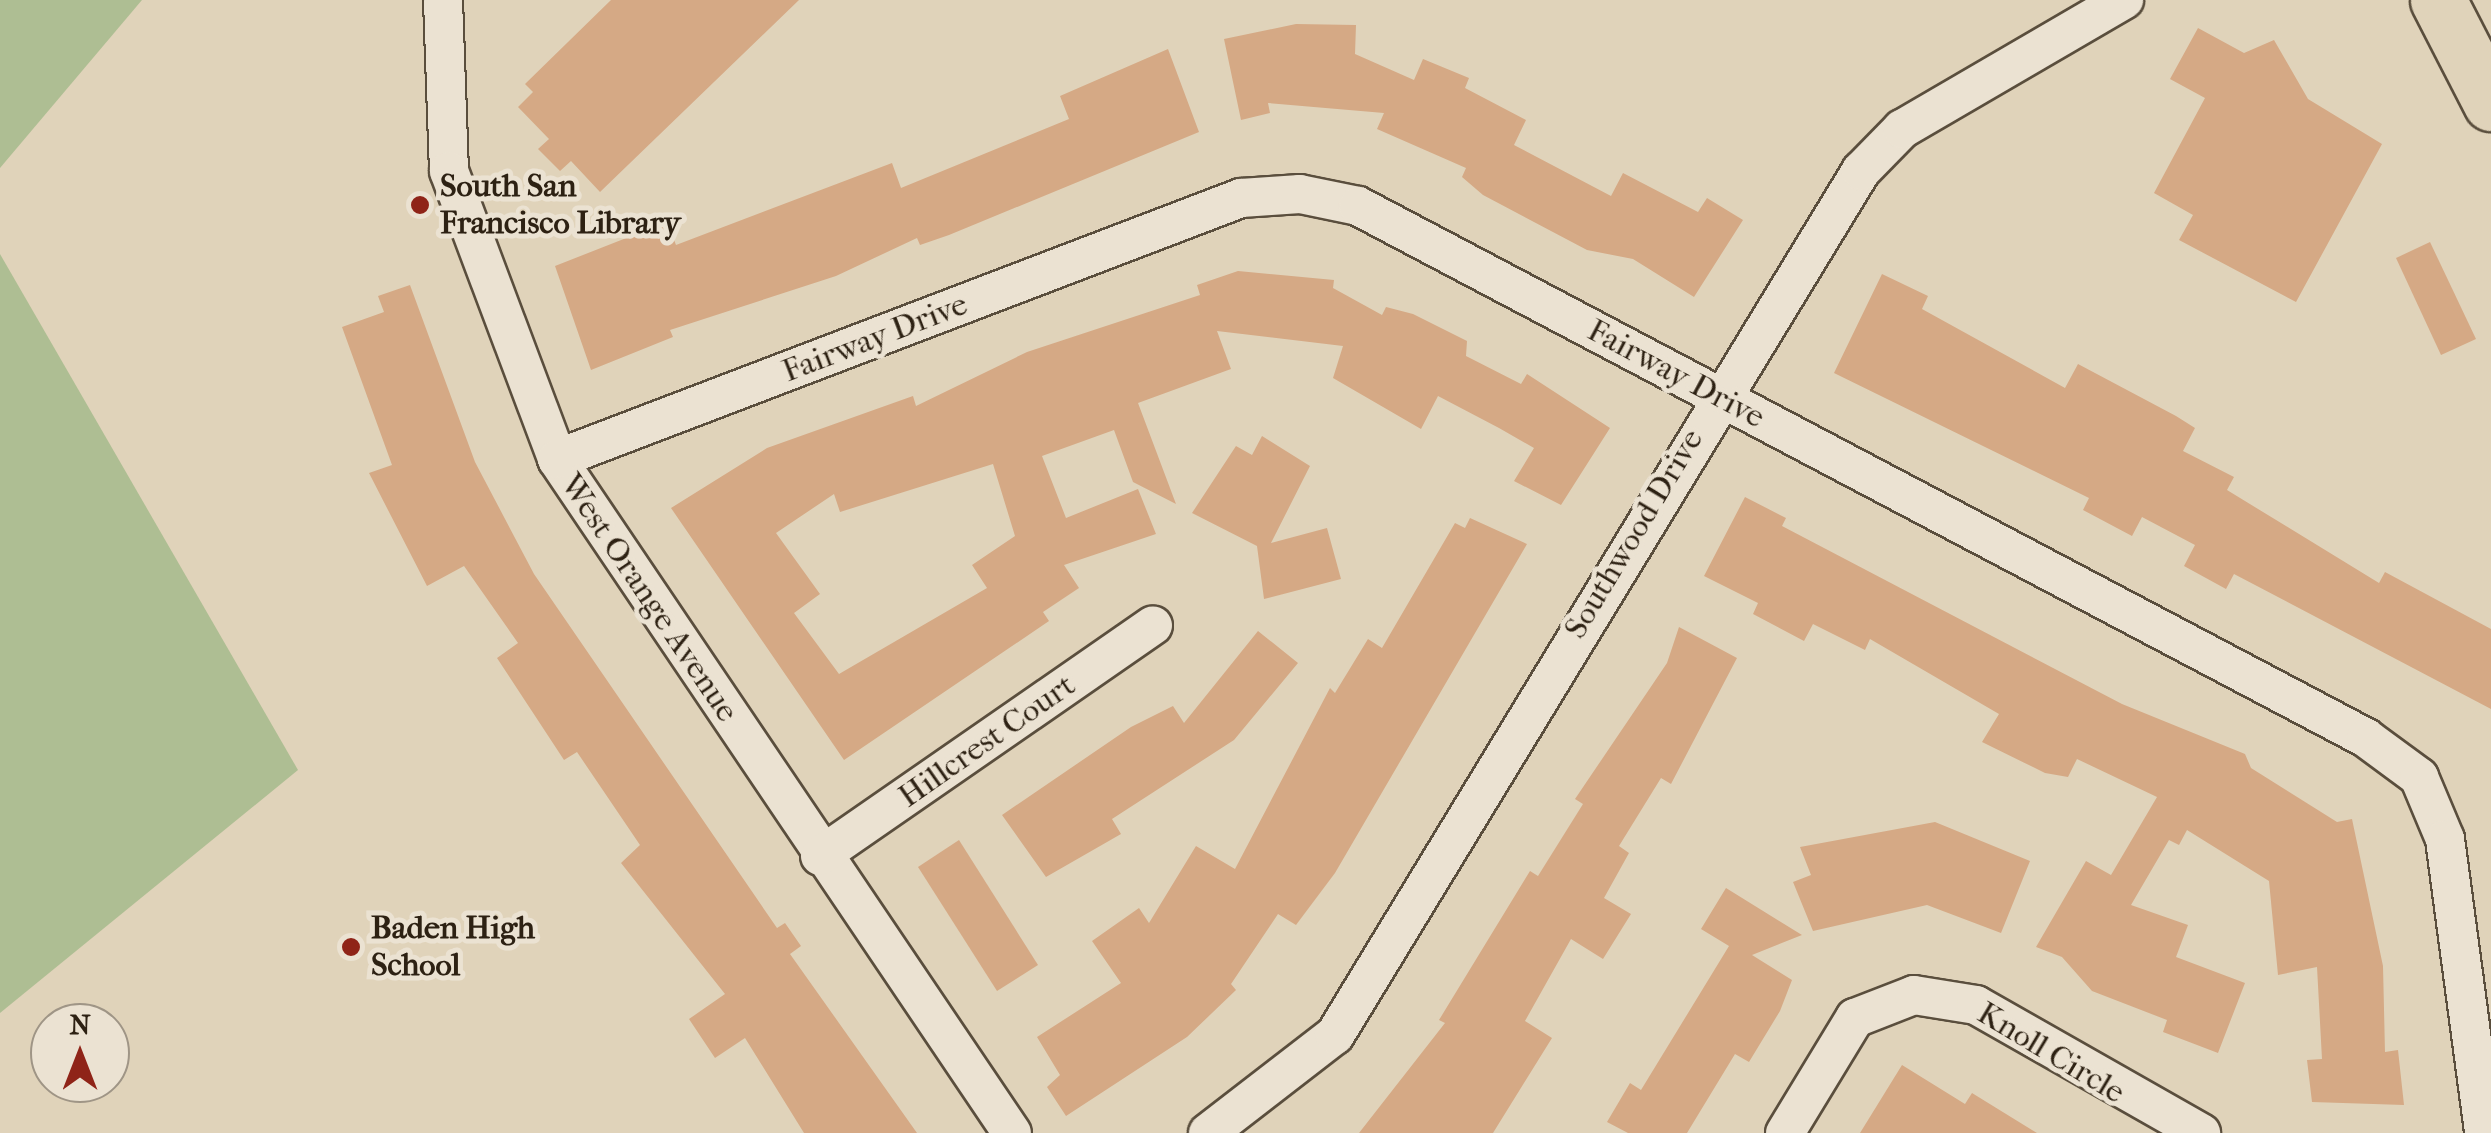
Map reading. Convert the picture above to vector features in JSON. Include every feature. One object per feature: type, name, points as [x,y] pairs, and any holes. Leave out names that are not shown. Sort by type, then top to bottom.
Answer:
[{"type":"main road","points":[[2438,0],[2491,102]]},
{"type":"street","name":"West Orange Avenue","points":[[443,0],[442,105],[468,230],[557,459],[820,856],[1012,1133]]},
{"type":"street","name":"Southwood Drive","points":[[1208,1133],[1335,1035],[1716,396],[1850,186],[1902,130],[2124,0]]},
{"type":"street","name":"Fairway Drive","points":[[557,459],[1242,198],[1300,194],[1358,206],[2366,738],[2419,777],[2446,838],[2484,1133]]},
{"type":"street","name":"Hillcrest Court","points":[[820,856],[1153,625]]},
{"type":"street","name":"Knoll Circle","points":[[1786,1133],[1855,1018],[1914,995],[1976,1005],[2201,1133]]},
{"type":"green space","points":[[0,0],[142,0],[0,168]]},
{"type":"green space","points":[[0,254],[298,770],[0,1013]]},
{"type":"building","points":[[611,0],[799,0],[600,192],[571,161],[560,171],[538,149],[549,139],[518,107],[533,92],[525,84]]},
{"type":"building","points":[[1296,24],[1356,25],[1355,54],[1414,80],[1423,59],[1469,78],[1465,88],[1526,120],[1514,145],[1611,196],[1623,173],[1698,212],[1707,198],[1743,220],[1694,297],[1633,259],[1587,250],[1483,195],[1462,177],[1466,168],[1377,129],[1384,113],[1268,103],[1270,113],[1241,120],[1224,39]]},
{"type":"building","points":[[2198,28],[2244,53],[2274,40],[2308,99],[2382,144],[2296,302],[2179,240],[2193,215],[2154,193],[2205,98],[2170,79]]},
{"type":"building","points":[[1168,49],[1199,132],[949,235],[920,245],[917,238],[836,276],[670,330],[673,337],[591,370],[555,266],[667,222],[676,245],[892,163],[901,188],[1069,119],[1060,96]]},
{"type":"building","points":[[2430,242],[2476,339],[2441,355],[2396,258]]},
{"type":"building","points":[[1238,271],[1334,280],[1333,288],[1382,315],[1386,307],[1413,314],[1467,341],[1466,356],[1521,384],[1527,374],[1610,428],[1561,505],[1514,481],[1534,448],[1499,428],[1438,396],[1421,429],[1333,378],[1343,346],[1217,331],[1231,369],[1138,403],[1176,504],[1133,482],[1114,430],[1042,456],[1066,518],[1138,489],[1156,534],[1064,565],[1079,588],[1043,612],[1049,621],[844,760],[671,508],[767,448],[913,396],[916,406],[1027,352],[1200,295],[1197,285]],"holes":[[[993,464],[1015,536],[972,565],[987,588],[839,674],[794,613],[820,594],[776,533],[834,494],[840,512]]]},
{"type":"building","points":[[1882,274],[1928,296],[1922,309],[2065,388],[2078,364],[2176,416],[2195,428],[2183,451],[2234,477],[2227,490],[2379,583],[2385,572],[2491,629],[2491,709],[2234,574],[2226,589],[2184,566],[2195,545],[2142,517],[2132,536],[2083,510],[2089,498],[1834,373]]},
{"type":"building","points":[[410,285],[475,462],[534,574],[777,928],[785,923],[801,946],[790,954],[917,1133],[804,1133],[745,1038],[715,1058],[689,1019],[725,994],[621,863],[640,845],[577,752],[564,760],[497,658],[518,643],[464,566],[427,586],[369,473],[392,465],[342,327],[384,312],[378,296]]},
{"type":"building","points":[[1262,436],[1310,466],[1271,543],[1327,528],[1341,579],[1264,599],[1257,546],[1192,513],[1236,446],[1252,455]]},
{"type":"building","points":[[1745,497],[1786,518],[1782,526],[2122,704],[2245,754],[2251,768],[2337,822],[2352,819],[2383,966],[2385,1052],[2398,1050],[2404,1105],[2312,1102],[2307,1060],[2322,1059],[2317,967],[2278,975],[2269,881],[2187,830],[2179,845],[2169,840],[2131,905],[2188,925],[2176,957],[2245,983],[2218,1053],[2163,1032],[2167,1020],[2092,991],[2062,957],[2036,947],[2086,861],[2111,875],[2157,797],[2077,759],[2068,777],[2045,773],[1982,742],[1999,714],[1870,639],[1865,650],[1813,624],[1804,641],[1753,614],[1758,603],[1704,576]]},
{"type":"building","points":[[1470,518],[1527,544],[1335,873],[1296,925],[1278,914],[1231,984],[1236,990],[1187,1037],[1066,1116],[1047,1087],[1060,1075],[1037,1037],[1121,983],[1092,941],[1139,908],[1149,923],[1196,846],[1235,869],[1330,688],[1335,693],[1368,639],[1382,648],[1455,523],[1465,528]]},
{"type":"building","points":[[1679,627],[1737,658],[1671,784],[1661,778],[1619,846],[1629,853],[1604,898],[1631,914],[1603,959],[1571,939],[1525,1021],[1552,1038],[1493,1133],[1359,1133],[1445,1023],[1439,1020],[1530,871],[1538,876],[1583,804],[1575,799],[1667,663]]},
{"type":"building","points":[[1258,631],[1298,663],[1234,740],[1112,819],[1121,834],[1046,877],[1002,815],[1131,727],[1173,706],[1184,723]]},
{"type":"building","points":[[1935,822],[2030,861],[2001,933],[1927,905],[1813,931],[1793,882],[1811,875],[1800,847]]},
{"type":"building","points":[[959,840],[1038,965],[997,991],[918,867]]},
{"type":"building","points":[[1726,888],[1802,935],[1752,955],[1792,980],[1780,1011],[1749,1062],[1735,1054],[1687,1133],[1628,1133],[1607,1122],[1630,1083],[1641,1090],[1729,946],[1701,929]]},
{"type":"building","points":[[1902,1065],[1965,1104],[1972,1093],[2037,1133],[1860,1133]]},
{"type":"place","name":"South San Francisco Library","points":[[420,205]]},
{"type":"place","name":"Baden High School","points":[[351,947]]}]
